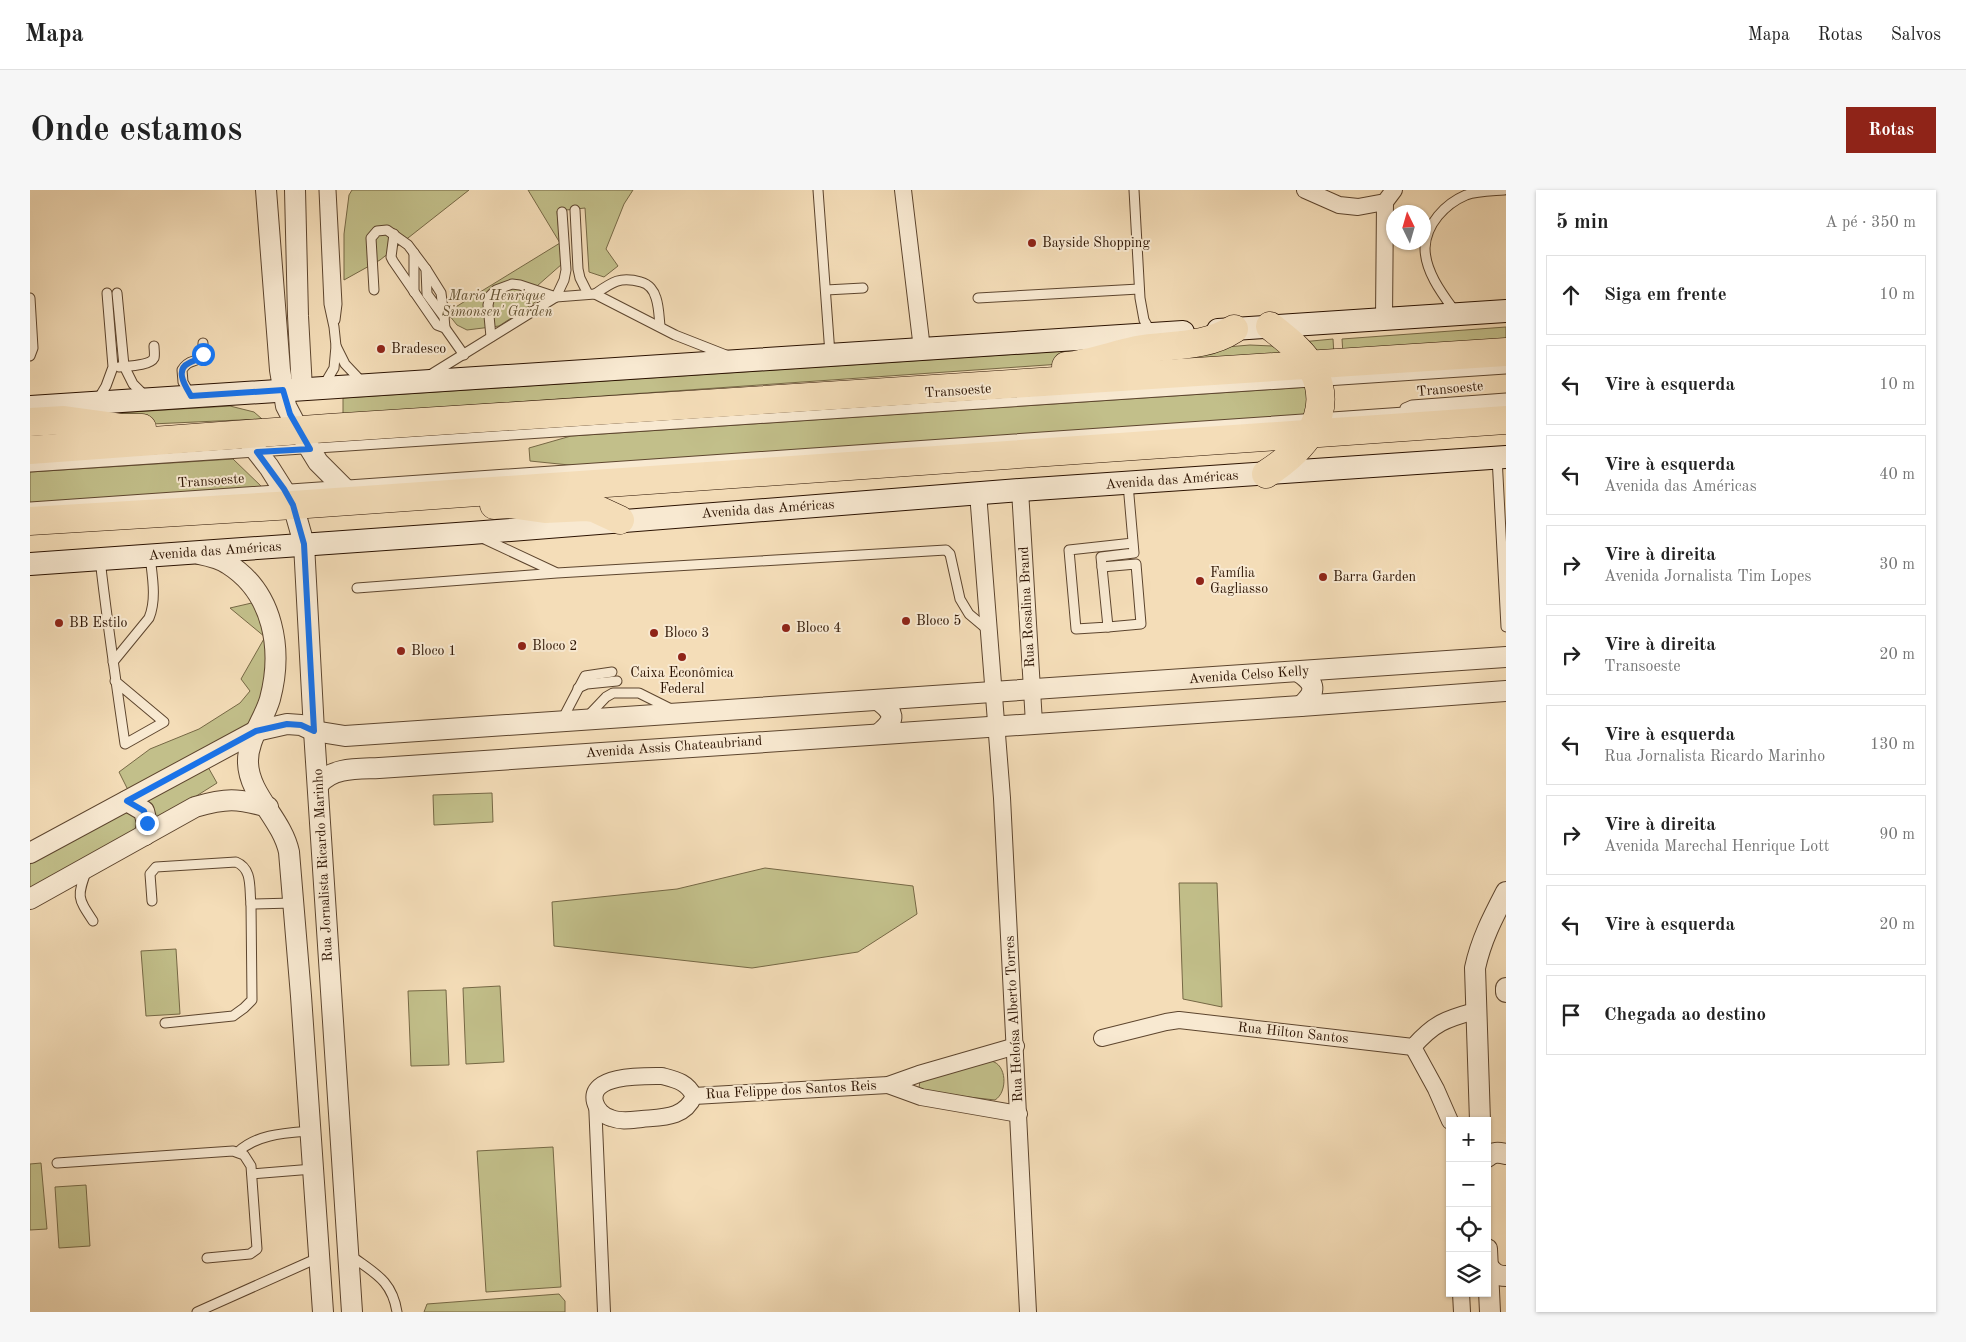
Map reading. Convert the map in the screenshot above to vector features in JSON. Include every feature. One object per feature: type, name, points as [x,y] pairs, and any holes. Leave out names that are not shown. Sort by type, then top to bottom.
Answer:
[{"type":"highway","points":[[1266,474],[1293,454],[1314,426],[1321,400],[1314,373],[1292,343],[1270,326]]},
{"type":"highway","points":[[979,387],[993,378],[1024,371],[1070,366],[1136,351],[1212,340],[1234,329]]},
{"type":"highway","points":[[30,450],[304,440],[979,387],[1314,373],[1506,352]]},
{"type":"highway","points":[[30,422],[64,420],[123,428],[193,426],[243,441]]},
{"type":"highway","points":[[30,521],[347,492],[452,493],[1314,426],[1506,420]]},
{"type":"highway","points":[[452,493],[485,504],[510,504],[545,509],[594,508],[620,520]]},
{"type":"main road","points":[[30,407],[1506,311]]},
{"type":"main road","name":"Avenida das Américas","points":[[30,564],[471,533],[978,493],[1503,458]]},
{"type":"street","points":[[266,190],[277,320],[302,389]]},
{"type":"street","points":[[295,190],[302,389],[290,414],[318,462],[347,492]]},
{"type":"street","points":[[903,190],[922,349]]},
{"type":"street","points":[[1305,190],[1339,206],[1358,207],[1390,196],[1384,319]]},
{"type":"street","points":[[277,320],[292,321],[298,316]]},
{"type":"street","name":"Rua Jornalista Ricardo Marinho","points":[[243,441],[288,497],[304,544],[314,731],[319,784],[352,1312]]},
{"type":"street","name":"Rua Rosalina Brand","points":[[1020,490],[1034,724]]},
{"type":"street","points":[[978,493],[996,726]]},
{"type":"street","points":[[195,552],[219,559],[235,569],[260,596],[272,624],[276,642],[276,672],[270,701],[256,731],[249,752],[248,762],[255,790],[268,807],[286,838],[289,852],[323,1312]]},
{"type":"street","name":"Avenida Celso Kelly","points":[[992,692],[1506,657]]},
{"type":"street","points":[[1352,668],[1345,675],[1342,686],[1354,702]]},
{"type":"street","points":[[1299,672],[1309,678],[1313,687],[1311,698],[1301,706]]},
{"type":"street","points":[[1034,724],[1506,690]]},
{"type":"street","points":[[30,853],[256,731],[287,724],[301,725],[314,731],[345,736],[992,692]]},
{"type":"street","points":[[878,700],[890,708],[892,717],[889,726],[880,733]]},
{"type":"street","name":"Avenida Assis Chateaubriand","points":[[319,784],[325,777],[336,771],[1034,724]]},
{"type":"street","name":"Rua Heloísa Alberto Torres","points":[[996,726],[1016,1046],[1028,1312]]},
{"type":"street","points":[[377,734],[368,742],[366,752],[369,760],[379,768]]},
{"type":"street","points":[[30,899],[195,807],[216,801],[233,799],[268,807]]},
{"type":"street","points":[[127,801],[144,811],[147,823],[145,835]]},
{"type":"street","points":[[1480,1117],[1475,968],[1480,947],[1488,927],[1506,892]]},
{"type":"street","points":[[301,996],[316,1005],[324,1003],[331,996]]},
{"type":"street","points":[[1448,1117],[1436,1089],[1413,1047],[1425,1033],[1440,1022],[1475,1011]]},
{"type":"street","name":"Rua Hilton Santos","points":[[1102,1038],[1180,1020],[1413,1047]]},
{"type":"street","name":"Rua Felippe dos Santos Reis","points":[[694,1096],[888,1085],[918,1074],[1016,1046]]},
{"type":"street","name":"Rua Felippe dos Santos Reis","points":[[662,1076],[679,1080],[689,1086],[694,1096],[690,1105],[669,1117],[620,1120],[609,1118],[599,1111],[595,1101],[596,1092],[604,1084],[619,1078],[662,1076]]},
{"type":"street","name":"Rua Felippe dos Santos Reis","points":[[888,1085],[921,1097],[1019,1114]]},
{"type":"street","points":[[595,1101],[604,1312]]},
{"type":"street","points":[[1491,1154],[1498,1152],[1506,1154]]},
{"type":"street","points":[[320,1257],[348,1254]]},
{"type":"street","points":[[1491,1269],[1492,1273],[1506,1276]]},
{"type":"street","points":[[1461,1297],[1462,1312]]},
{"type":"street","points":[[1489,1297],[1490,1312]]},
{"type":"lane","points":[[302,389],[334,368],[336,346],[329,304],[324,190]]},
{"type":"lane","points":[[332,190],[337,304],[334,327]]},
{"type":"lane","points":[[818,190],[830,355]]},
{"type":"lane","points":[[1134,190],[1139,289],[1144,320],[1152,334]]},
{"type":"lane","points":[[1456,314],[1440,292],[1429,266],[1425,248],[1428,229],[1444,209],[1466,195],[1504,190]]},
{"type":"lane","points":[[575,210],[578,269],[580,278],[591,294],[660,326],[675,335],[737,360]]},
{"type":"lane","points":[[421,381],[556,297],[564,280],[566,270],[562,212]]},
{"type":"lane","points":[[374,290],[371,238],[377,231],[387,230],[414,253],[426,269],[427,294],[444,317],[444,328]]},
{"type":"lane","points":[[394,234],[392,257],[437,325],[444,328],[464,354]]},
{"type":"lane","points":[[414,253],[414,292]]},
{"type":"lane","points":[[491,337],[488,305],[490,296],[496,290],[512,284],[556,297],[591,294],[608,284],[628,278],[645,283],[652,288],[656,298],[660,326]]},
{"type":"lane","points":[[826,290],[863,288]]},
{"type":"lane","points":[[978,298],[1139,289]]},
{"type":"lane","points":[[96,403],[106,386],[112,367],[107,293]]},
{"type":"lane","points":[[117,293],[124,366],[133,384],[147,400]]},
{"type":"lane","points":[[30,298],[33,348],[30,356]]},
{"type":"lane","points":[[191,396],[183,382],[182,370],[188,363],[201,358],[203,343]]},
{"type":"lane","points":[[112,367],[146,364],[154,358],[154,346]]},
{"type":"lane","points":[[336,346],[350,370],[366,385]]},
{"type":"lane","name":"Transoeste","points":[[304,440],[388,444],[396,447],[406,447],[504,439],[517,434],[1314,373],[1400,375],[1506,368]]},
{"type":"lane","name":"Transoeste","points":[[1400,375],[1415,380],[1506,374]]},
{"type":"lane","name":"Transoeste","points":[[1398,412],[1412,406],[1506,398]]},
{"type":"lane","name":"Transoeste","points":[[347,492],[394,481],[402,476],[515,467],[528,471],[1314,426],[1398,412],[1506,405]]},
{"type":"lane","name":"Transoeste","points":[[30,467],[243,441]]},
{"type":"lane","points":[[1503,458],[1506,627]]},
{"type":"lane","points":[[1108,627],[1101,557],[1134,554],[1128,484]]},
{"type":"lane","name":"Transoeste","points":[[30,507],[288,497]]},
{"type":"lane","points":[[471,533],[557,574]]},
{"type":"lane","points":[[1102,567],[1136,564],[1140,624],[1076,629],[1069,550],[1133,543]]},
{"type":"lane","points":[[357,588],[946,550],[950,554],[960,600],[969,614],[988,630]]},
{"type":"lane","points":[[113,662],[149,618],[152,610],[153,587],[150,556]]},
{"type":"lane","points":[[100,559],[115,681],[125,744],[164,722],[115,681]]},
{"type":"lane","points":[[561,722],[583,678],[587,675],[614,677]]},
{"type":"lane","points":[[152,901],[150,874],[156,868],[236,862],[244,865],[248,871],[251,904],[252,1000],[233,1016],[165,1022]]},
{"type":"lane","points":[[88,867],[79,892],[79,900],[93,921]]},
{"type":"lane","points":[[251,904],[294,903]]},
{"type":"lane","points":[[238,1152],[247,1143],[261,1138],[310,1131]]},
{"type":"lane","points":[[57,1163],[226,1151],[238,1152],[248,1160],[252,1174],[257,1246],[255,1251],[250,1254],[207,1258]]},
{"type":"lane","points":[[252,1174],[313,1169]]},
{"type":"lane","points":[[348,1254],[386,1282],[393,1296],[397,1312]]},
{"type":"lane","points":[[198,1312],[320,1257]]},
{"type":"green space","points":[[352,190],[469,190],[380,260],[344,280],[344,234],[349,195]]},
{"type":"green space","name":"Mario Henrique Simonsen' Garden","points":[[528,190],[633,190],[624,204],[606,249],[618,266],[604,277],[589,272],[585,208],[557,211],[562,264],[537,286],[537,301],[499,326],[467,330],[457,325],[449,315],[454,308],[560,243]]},
{"type":"green space","points":[[1506,327],[1506,344],[1343,354],[1342,339]]},
{"type":"green space","points":[[1333,339],[1334,355],[1316,356],[1301,342]]},
{"type":"green space","points":[[1250,345],[1272,346],[1286,354],[1079,371],[1203,349]]},
{"type":"green space","points":[[1064,351],[1109,353],[1061,364],[343,414],[343,398]]},
{"type":"green space","points":[[1308,387],[1309,416],[579,466],[530,461],[529,448],[571,436]]},
{"type":"green space","points":[[230,406],[254,412],[262,419],[129,425],[100,414]]},
{"type":"green space","points":[[233,459],[262,487],[30,503],[30,472]]},
{"type":"green space","points":[[256,602],[268,626],[270,671],[251,723],[130,794],[119,772],[150,749],[199,729],[240,703],[250,691],[241,679],[265,637],[230,608]]},
{"type":"green space","points":[[208,767],[217,783],[30,890],[30,864]]},
{"type":"green space","points":[[492,793],[493,822],[434,825],[433,795]]},
{"type":"green space","points":[[765,868],[913,886],[917,914],[858,952],[752,968],[554,946],[552,902],[677,889]]},
{"type":"green space","points":[[1179,883],[1217,883],[1222,1007],[1183,999]]},
{"type":"green space","points":[[176,949],[180,1014],[146,1016],[141,951]]},
{"type":"green space","points":[[500,986],[504,1062],[466,1064],[463,988]]},
{"type":"green space","points":[[446,990],[449,1065],[411,1066],[408,991]]},
{"type":"green space","points":[[991,1061],[1000,1067],[1004,1079],[1002,1091],[995,1100],[924,1092],[919,1088],[920,1080]]},
{"type":"green space","points":[[553,1147],[561,1287],[486,1292],[477,1151]]},
{"type":"green space","points":[[41,1163],[47,1229],[30,1230],[30,1164]]},
{"type":"green space","points":[[86,1185],[90,1246],[59,1248],[55,1187]]},
{"type":"green space","points":[[559,1294],[565,1301],[565,1312],[424,1312],[427,1304]]},
{"type":"place","name":"Bayside Shopping","points":[[1032,243]]},
{"type":"place","name":"Bradesco","points":[[381,349]]},
{"type":"place","name":"Barra Garden","points":[[1323,577]]},
{"type":"place","name":"Família Gagliasso","points":[[1200,581]]},
{"type":"place","name":"Bloco 5","points":[[906,621]]},
{"type":"place","name":"BB Estilo","points":[[59,623]]},
{"type":"place","name":"Bloco 4","points":[[786,628]]},
{"type":"place","name":"Bloco 3","points":[[654,633]]},
{"type":"place","name":"Bloco 2","points":[[522,646]]},
{"type":"place","name":"Bloco 1","points":[[401,651]]},
{"type":"place","name":"Caixa Econômica Federal","points":[[682,657]]},
{"type":"route","points":[[147,823],[144,811],[134,803],[127,801],[256,731],[287,724],[301,725],[314,731],[304,544],[300,524],[293,505],[284,489],[257,452],[310,449],[286,406],[283,390],[191,396],[183,382],[182,370],[188,363],[201,358],[203,354]]}]
